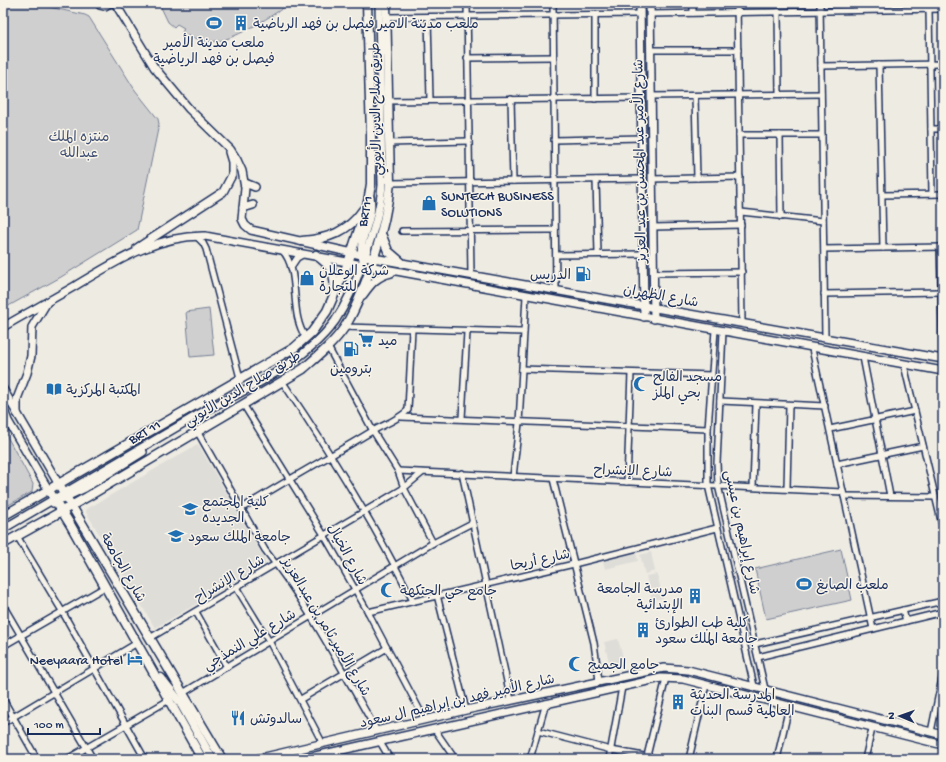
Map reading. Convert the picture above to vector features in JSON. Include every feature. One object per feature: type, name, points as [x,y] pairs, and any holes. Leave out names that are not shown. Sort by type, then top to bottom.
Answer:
[{"type":"main road","points":[[100,5],[105,6],[110,3]]},
{"type":"main road","points":[[115,3],[154,67],[194,114],[226,145],[240,165],[244,183],[242,219],[245,225],[251,230],[352,252],[363,259]]},
{"type":"main road","name":"طريق صلاح الدين الأيوبي","points":[[3,516],[294,348],[306,338],[322,320],[348,263],[369,199],[372,135],[368,3]]},
{"type":"main road","name":"BRT11","points":[[223,402],[290,363],[314,345],[341,312],[363,259],[380,206],[382,185],[379,3]]},
{"type":"main road","name":"طريق صلاح الدين الأيوبي","points":[[3,544],[62,511],[303,369],[328,347],[344,327],[355,308],[375,258],[382,234],[390,183],[386,3]]},
{"type":"main road","name":"شارع الأمير عبد المحسن بن عبد العزيز","points":[[640,3],[644,317]]},
{"type":"main road","name":"شارع الأمير عبد المحسن بن عبد العزيز","points":[[650,3],[654,319]]},
{"type":"main road","points":[[3,327],[117,262],[223,192],[230,181],[233,169],[231,156],[226,145]]},
{"type":"main road","points":[[244,183],[255,187]]},
{"type":"main road","points":[[302,241],[322,239],[342,232],[353,223],[369,199]]},
{"type":"main road","points":[[363,259],[362,246],[371,214],[369,199]]},
{"type":"main road","points":[[243,208],[253,205]]},
{"type":"main road","points":[[382,234],[388,251],[402,263]]},
{"type":"main road","points":[[117,262],[162,241],[196,236],[215,237],[316,255],[348,263],[363,259]]},
{"type":"main road","points":[[316,255],[328,264],[334,275],[332,300]]},
{"type":"main road","name":"شارع الظهران","points":[[363,259],[375,258],[470,276],[742,322],[943,359]]},
{"type":"main road","name":"شارع الظهران","points":[[363,259],[371,268],[943,371]]},
{"type":"main road","points":[[355,308],[371,282],[385,274],[398,273]]},
{"type":"main road","points":[[17,413],[17,399],[27,374],[31,356],[32,326],[47,302]]},
{"type":"main road","name":"شارع الجامعة","points":[[3,389],[222,759]]},
{"type":"main road","name":"BRT 11","points":[[3,532],[65,494],[124,464],[223,402]]},
{"type":"main road","points":[[3,408],[4,414],[48,489]]},
{"type":"main road","name":"شارع الجامعة","points":[[48,489],[105,586],[202,759]]},
{"type":"main road","name":"BRT 11","points":[[3,529],[55,500]]},
{"type":"main road","name":"شارع الأمير فهد بن إبراهيم ال سعود","points":[[256,759],[466,710],[652,669],[670,668],[688,670],[754,686],[943,736]]},
{"type":"main road","points":[[152,670],[176,696],[212,759]]},
{"type":"main road","name":"شارع الأمير فهد بن إبراهيم ال سعود","points":[[302,759],[332,756],[380,742],[546,703],[666,678],[683,679],[872,729],[943,745]]},
{"type":"street","points":[[466,3],[470,276]]},
{"type":"street","points":[[553,3],[556,290]]},
{"type":"street","points":[[693,3],[693,13]]},
{"type":"street","points":[[737,3],[742,322]]},
{"type":"street","points":[[820,3],[825,337]]},
{"type":"street","points":[[866,3],[866,10]]},
{"type":"street","points":[[929,9],[932,194]]},
{"type":"street","points":[[650,14],[943,9]]},
{"type":"street","points":[[778,12],[779,94]]},
{"type":"street","points":[[595,14],[595,99]]},
{"type":"street","points":[[386,17],[640,14]]},
{"type":"street","points":[[428,17],[430,100]]},
{"type":"street","points":[[650,50],[738,50]]},
{"type":"street","points":[[467,58],[553,57]]},
{"type":"street","points":[[821,66],[943,64]]},
{"type":"street","points":[[879,65],[883,248]]},
{"type":"street","points":[[651,96],[821,94]]},
{"type":"street","points":[[694,96],[697,178]]},
{"type":"street","points":[[388,101],[641,98]]},
{"type":"street","points":[[511,99],[513,181]]},
{"type":"street","points":[[931,129],[943,128]]},
{"type":"street","points":[[739,135],[822,135]]},
{"type":"street","points":[[780,135],[781,217]]},
{"type":"street","points":[[554,140],[642,138]]},
{"type":"street","points":[[389,143],[469,141]]},
{"type":"street","points":[[652,179],[740,178]]},
{"type":"street","points":[[390,183],[642,179]]},
{"type":"street","points":[[596,180],[598,254]]},
{"type":"street","points":[[882,195],[943,194]]},
{"type":"street","points":[[741,212],[823,221]]},
{"type":"street","points":[[653,227],[741,225]]},
{"type":"street","points":[[402,231],[555,230]]},
{"type":"street","points":[[196,236],[201,240],[206,249],[240,378]]},
{"type":"street","points":[[206,249],[209,242],[215,237]]},
{"type":"street","points":[[824,249],[942,247],[941,292],[943,359]]},
{"type":"street","points":[[281,249],[287,257],[291,267],[298,320],[306,338]]},
{"type":"street","points":[[291,267],[297,258],[306,254]]},
{"type":"street","points":[[556,255],[643,254]]},
{"type":"street","points":[[653,273],[742,272]]},
{"type":"street","points":[[824,294],[941,292]]},
{"type":"street","points":[[513,477],[519,423],[526,296]]},
{"type":"street","points":[[344,327],[467,332],[524,332]]},
{"type":"street","points":[[241,509],[290,478],[373,431],[401,417],[408,410],[412,329]]},
{"type":"street","points":[[715,330],[708,429],[708,485],[754,686]]},
{"type":"street","name":"شارع إبراهيم بن عيسى","points":[[723,331],[717,463],[718,485],[765,689]]},
{"type":"street","points":[[462,418],[467,332]]},
{"type":"street","points":[[328,347],[373,431],[398,471],[404,488],[433,543]]},
{"type":"street","points":[[812,348],[874,629]]},
{"type":"street","points":[[863,357],[890,496]]},
{"type":"street","points":[[904,365],[943,529]]},
{"type":"street","points":[[522,369],[712,375]]},
{"type":"street","points":[[627,482],[631,373]]},
{"type":"street","points":[[282,381],[331,456],[364,511],[396,567],[413,601]]},
{"type":"street","points":[[720,401],[756,404],[825,406]]},
{"type":"street","name":"شارع الخيال","points":[[242,404],[324,534],[368,612],[425,720]]},
{"type":"street","points":[[752,487],[756,404]]},
{"type":"street","points":[[787,488],[789,405]]},
{"type":"street","points":[[830,429],[915,411]]},
{"type":"street","points":[[401,417],[462,418],[519,423],[708,429]]},
{"type":"street","name":"شارع الأمير ثامر بن عبدالعزيز","points":[[197,431],[265,550],[276,564],[310,617],[377,731]]},
{"type":"street","points":[[837,464],[923,446]]},
{"type":"street","name":"شارع الإنشراح","points":[[398,471],[422,473],[462,473],[553,479],[787,488],[844,494],[935,497]]},
{"type":"street","name":"شارع الإنشراح","points":[[150,638],[404,488],[422,473]]},
{"type":"street","points":[[462,473],[511,700]]},
{"type":"street","points":[[553,479],[594,643],[599,681]]},
{"type":"street","name":"شارع علي النمذجي","points":[[182,693],[396,567],[433,543],[472,523]]},
{"type":"street","name":"شارع أريحا","points":[[368,612],[574,564],[717,528]]},
{"type":"street","points":[[17,536],[62,611],[145,759]]},
{"type":"street","points":[[3,646],[105,586]]},
{"type":"street","points":[[236,587],[269,641],[301,699],[323,744]]},
{"type":"street","points":[[437,596],[466,710]]},
{"type":"street","points":[[755,644],[943,601]]},
{"type":"street","points":[[3,605],[93,759]]},
{"type":"street","points":[[903,610],[906,621]]},
{"type":"street","points":[[196,612],[227,667]]},
{"type":"street","points":[[758,657],[943,612]]},
{"type":"street","points":[[3,723],[54,694],[137,643]]},
{"type":"street","points":[[301,699],[387,648]]},
{"type":"street","points":[[931,732],[943,674]]},
{"type":"street","points":[[647,756],[666,678]]},
{"type":"street","points":[[689,759],[706,685]]},
{"type":"street","points":[[609,759],[622,686]]},
{"type":"street","points":[[3,699],[37,759]]},
{"type":"street","points":[[67,759],[169,700]]},
{"type":"street","points":[[530,759],[546,703]]},
{"type":"street","points":[[777,759],[789,707]]},
{"type":"street","points":[[865,759],[872,729]]},
{"type":"street","points":[[435,730],[455,759]]},
{"type":"street","points":[[538,731],[611,750],[660,759]]},
{"type":"street","points":[[380,742],[390,759]]},
{"type":"shaded area","name":"جامعة الملك سعود","points":[[198,444],[265,560],[265,564],[155,628],[86,512],[87,509]]},
{"type":"shaded area","points":[[651,552],[655,571],[645,574],[640,555]]},
{"type":"shaded area","points":[[636,553],[638,561],[605,569],[603,561]]},
{"type":"shaded area","points":[[657,574],[663,598],[652,600],[646,576]]},
{"type":"shaded area","points":[[618,639],[624,661],[610,665],[604,642]]},
{"type":"green space","name":"منتزه الملك عبدالله","points":[[31,3],[89,17],[135,90],[158,119],[159,124],[137,230],[61,277],[3,309],[3,4]]},
{"type":"green space","name":"ملعب مدينة الأمير فيصل بن فهد الرياضية","points":[[159,3],[291,3],[235,36],[217,41],[208,41],[199,40],[182,33],[184,28],[177,24],[174,27],[168,22]]},
{"type":"green space","points":[[209,309],[214,355],[190,357],[186,312]]},
{"type":"green space","points":[[3,429],[33,484],[32,492],[3,508]]},
{"type":"green space","name":"ملعب الصايغ","points":[[841,549],[852,600],[766,619],[755,569]]},
{"type":"place","name":"ملعب مدينة الأمير فيصل بن فهد الرياضية","points":[[214,23]]},
{"type":"place","name":"ملعب مدينة الامير فيصل بن فهد الرياضية","points":[[241,23]]},
{"type":"place","name":"SUNTECH BUSINESS SOLUTIONS","points":[[429,203]]},
{"type":"place","name":"الدريس","points":[[583,274]]},
{"type":"place","name":"شركة الوعلان للتجارة","points":[[307,278]]},
{"type":"place","name":"ميد","points":[[366,340]]},
{"type":"place","name":"بترومين","points":[[351,349]]},
{"type":"place","name":"مسجد الفالح بحي الملز","points":[[641,384]]},
{"type":"place","name":"المكتبة المركزية","points":[[54,389]]},
{"type":"place","name":"كلية المجتمع الجديده","points":[[190,509]]},
{"type":"place","name":"جامعة الملك سعود","points":[[176,536]]},
{"type":"place","name":"ملعب الصايغ","points":[[804,584]]},
{"type":"place","name":"جامع حي الجتكهة","points":[[388,590]]},
{"type":"place","name":"مدرسة الجامعة الإبتدائية","points":[[695,596]]},
{"type":"place","name":"كلية طب الطوارئ جامعة الملك سعود","points":[[643,630]]},
{"type":"place","name":"Neeyaara Hotel","points":[[135,659]]},
{"type":"place","name":"جامع الجميح","points":[[576,664]]},
{"type":"place","name":"المدرسة الحديثة العالمية قسم البنات","points":[[678,702]]},
{"type":"place","name":"سالدوتش","points":[[238,718]]}]
